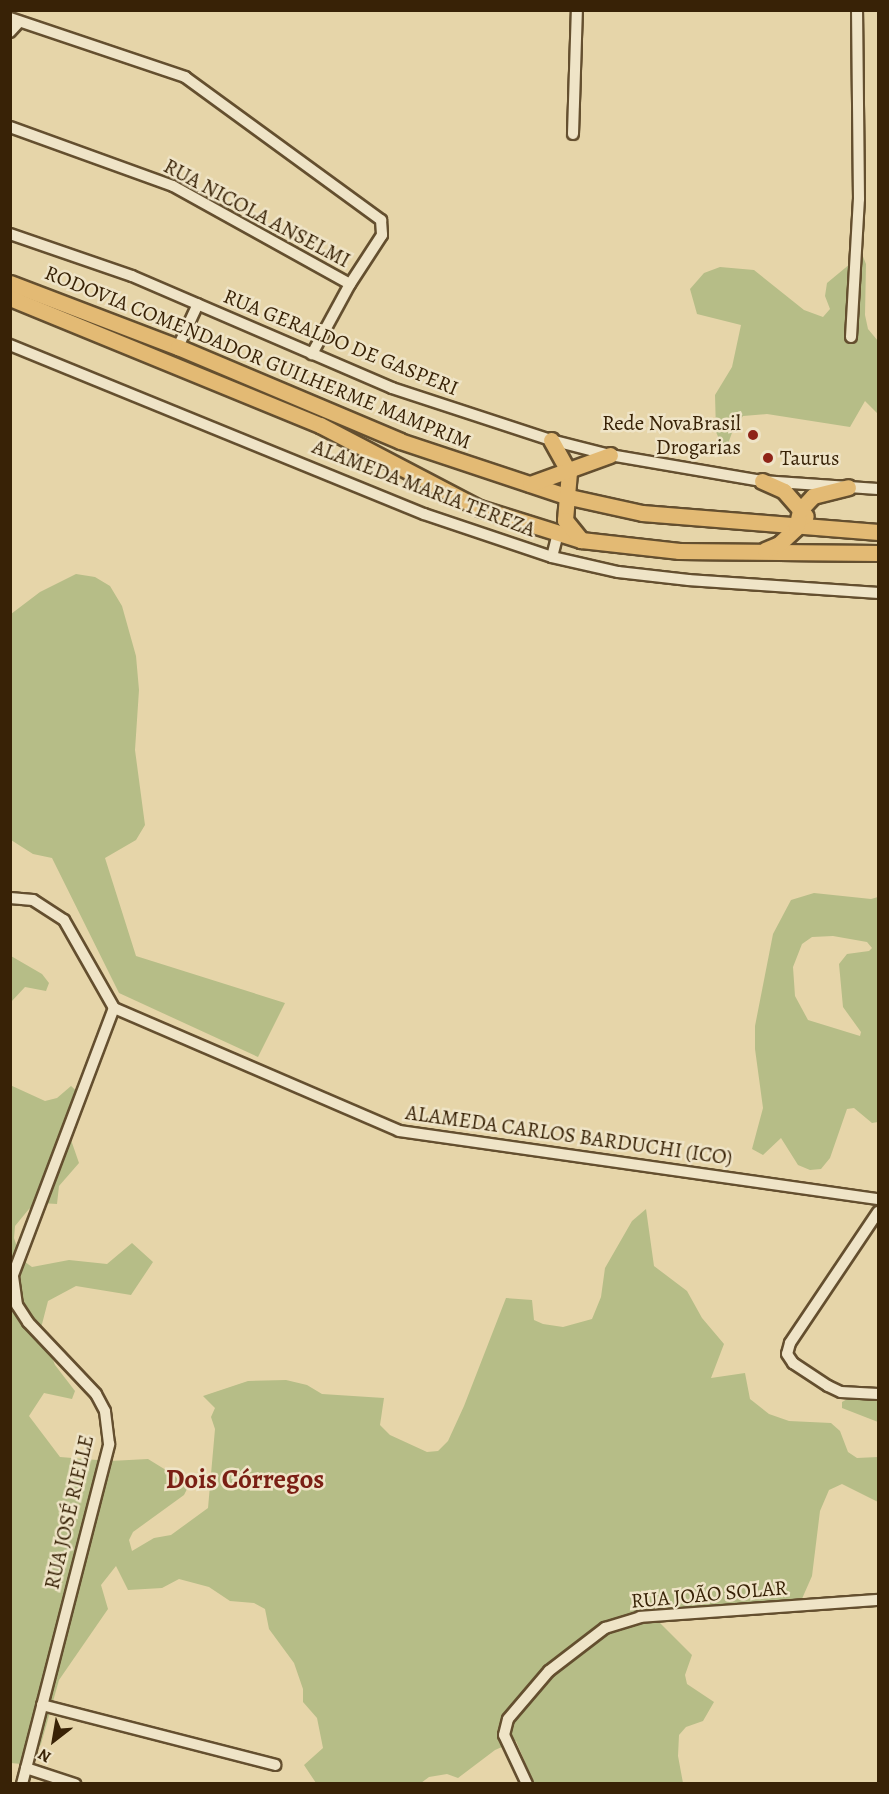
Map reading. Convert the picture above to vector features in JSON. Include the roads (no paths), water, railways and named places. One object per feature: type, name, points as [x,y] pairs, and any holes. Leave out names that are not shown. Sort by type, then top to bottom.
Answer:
[{"type":"main road","name":"RODOVIA COMENDADOR GUILHERME MAMPRIM","points":[[10,283],[178,347],[400,441],[565,496],[642,513],[796,528],[879,532]]},
{"type":"main road","name":"RODOVIA COMENDADOR GUILHERME MAMPRIM","points":[[12,303],[309,420],[479,508],[580,540],[679,551],[879,553]]},
{"type":"main road","points":[[552,440],[569,472],[565,496],[565,520],[580,540]]},
{"type":"main road","points":[[530,484],[569,472],[610,455]]},
{"type":"main road","points":[[762,481],[784,491],[819,528]]},
{"type":"main road","points":[[762,551],[779,544],[796,528],[800,510],[821,491],[848,487]]},
{"type":"street","points":[[573,134],[577,10]]},
{"type":"street","points":[[851,337],[859,199],[857,10]]},
{"type":"street","points":[[10,32],[14,20],[185,77],[381,220],[385,230],[350,284],[312,354]]},
{"type":"street","name":"RUA NICOLA ANSELMI","points":[[10,127],[173,186],[350,284]]},
{"type":"street","name":"RUA GERALDO DE GASPERI","points":[[10,234],[57,247],[198,304],[392,388],[552,440],[610,455],[762,481],[879,489]]},
{"type":"street","points":[[178,347],[198,304]]},
{"type":"street","name":"ALAMEDA MARIA TEREZA","points":[[10,345],[424,514],[552,557],[618,572],[689,580],[879,592]]},
{"type":"street","points":[[552,557],[558,533]]},
{"type":"street","points":[[10,898],[33,900],[64,920],[114,1008]]},
{"type":"street","name":"ALAMEDA CARLOS BARDUCHI (ICO)","points":[[114,1008],[399,1131],[879,1199]]},
{"type":"street","name":"RUA JOSÉ RIELLE","points":[[22,1784],[109,1444],[108,1429],[96,1394],[27,1322],[17,1305],[13,1275],[114,1008]]},
{"type":"street","points":[[879,1212],[790,1343],[787,1354],[793,1363],[841,1392],[879,1394]]},
{"type":"street","name":"RUA JOÃO SOLAR","points":[[527,1784],[504,1735],[508,1719],[549,1671],[605,1628],[640,1617],[879,1600]]},
{"type":"street","points":[[42,1705],[275,1765]]},
{"type":"street","points":[[26,1768],[75,1784]]},
{"type":"place","name":"Rede NovaBrasil Drogarias","points":[[753,435]]},
{"type":"place","name":"Taurus","points":[[768,458]]},
{"type":"district","name":"Dois Córregos","points":[[245,1480]]}]
